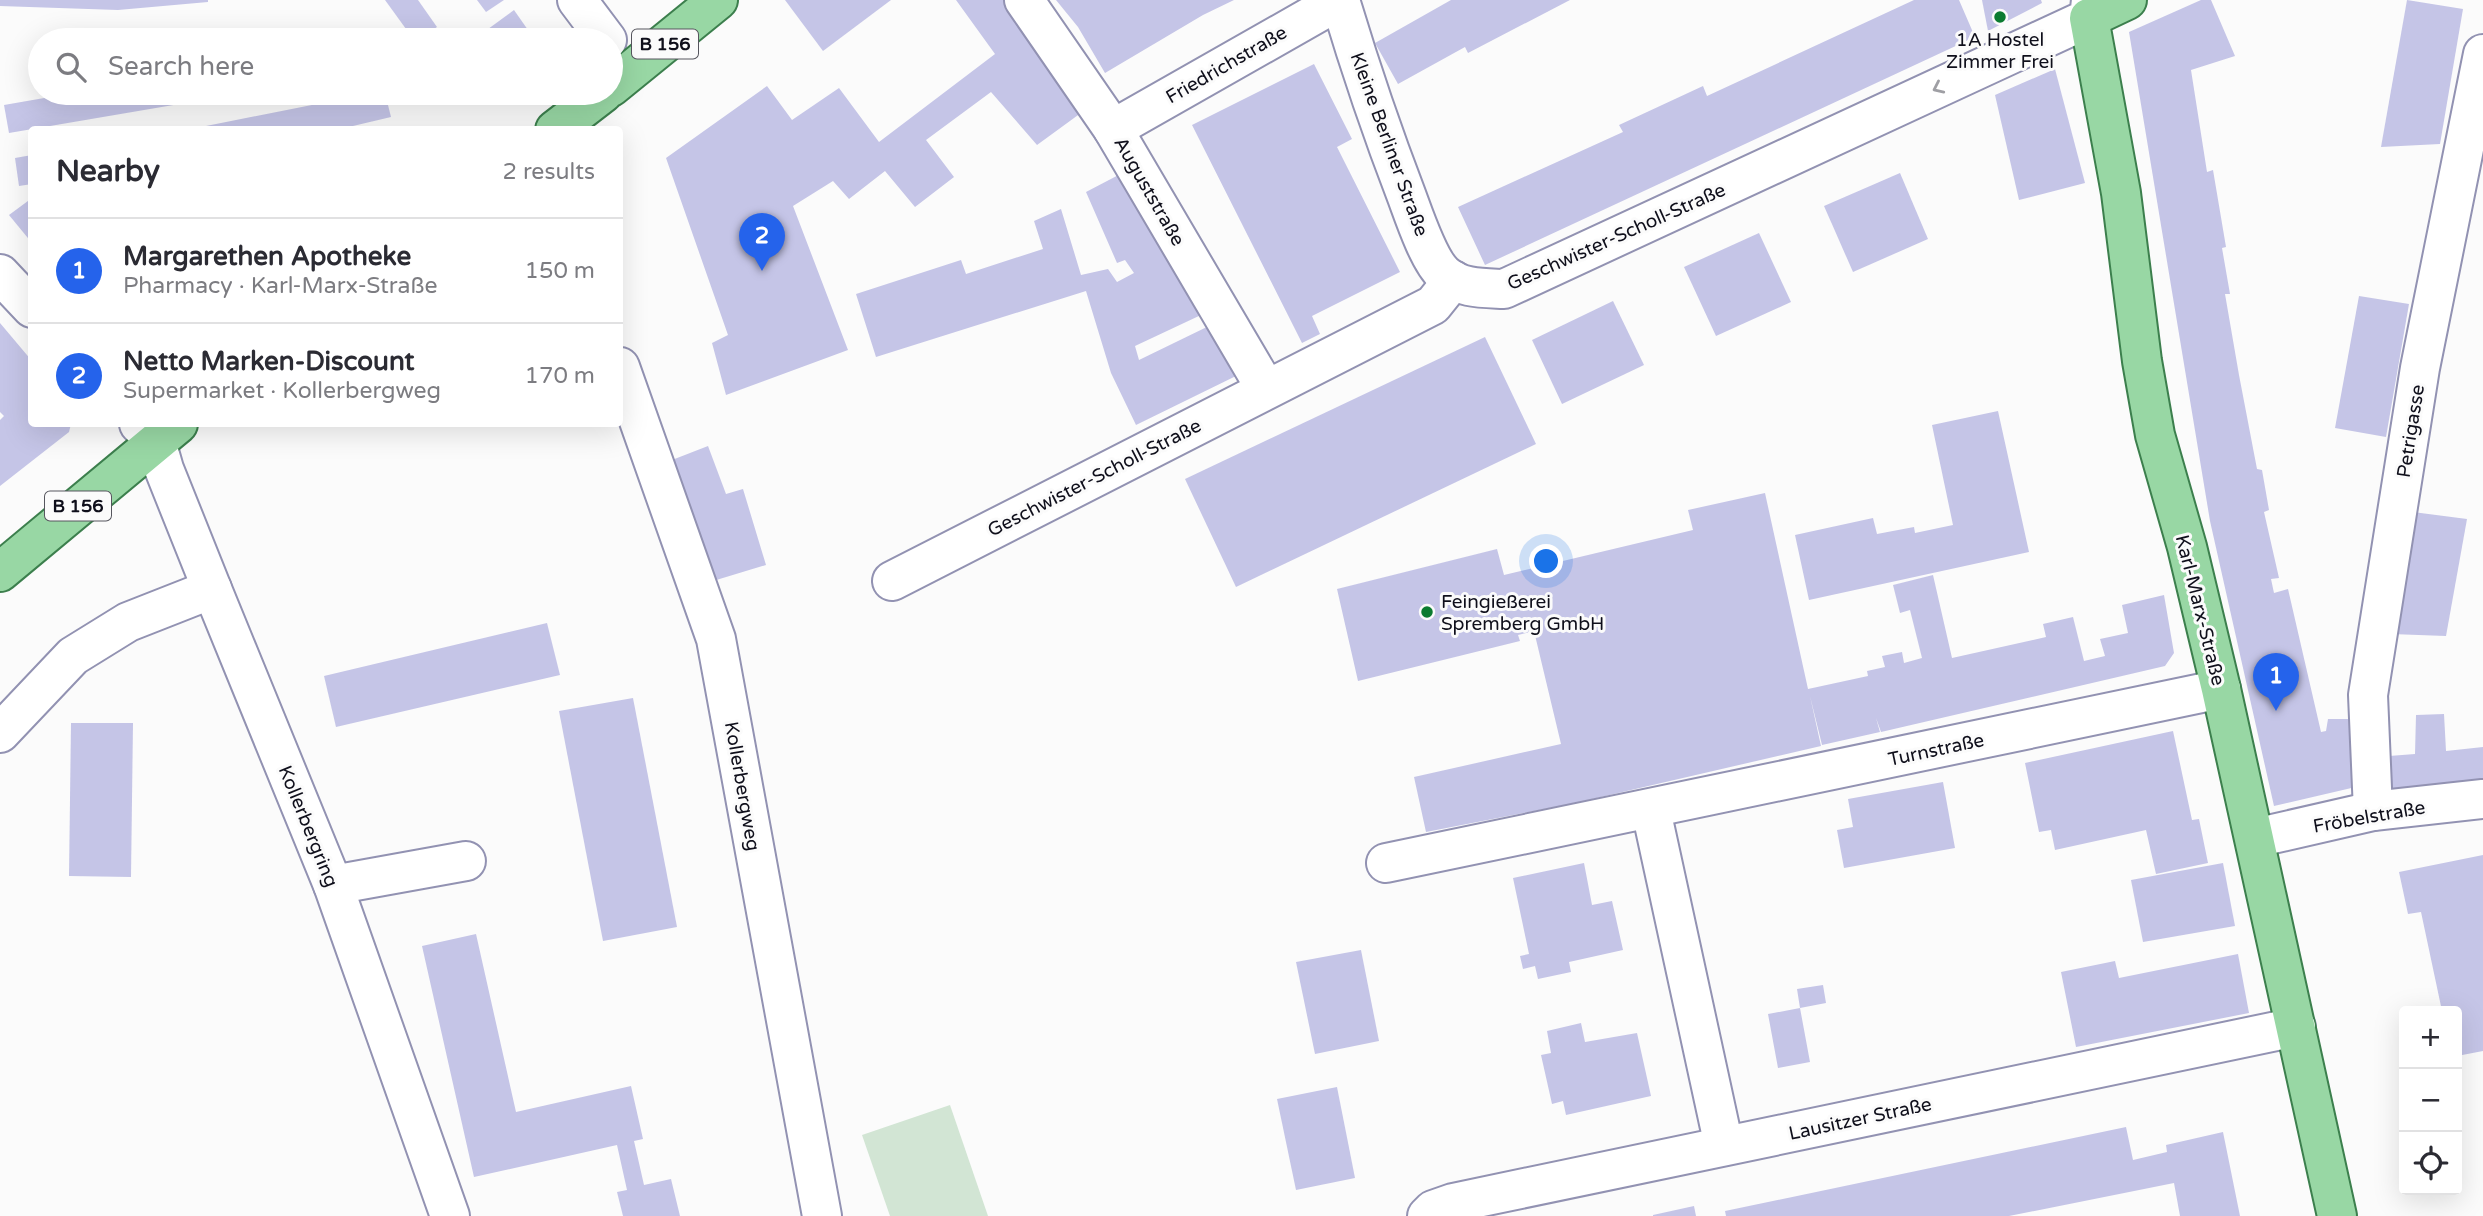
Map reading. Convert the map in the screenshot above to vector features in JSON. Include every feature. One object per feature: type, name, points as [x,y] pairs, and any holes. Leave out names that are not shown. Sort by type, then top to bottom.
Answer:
[{"type":"main road","name":"B 156","points":[[623,68],[718,0]]},
{"type":"main road","name":"Geschwister-Scholl-Straße","points":[[2090,9],[2127,0]]},
{"type":"main road","name":"Karl-Marx-Straße","points":[[2090,9],[2121,193],[2142,361],[2155,435],[2188,547],[2255,838],[2337,1216]]},
{"type":"main road","name":"B 156","points":[[559,126],[581,105]]},
{"type":"main road","name":"B 156","points":[[0,572],[158,429]]},
{"type":"street","points":[[577,0],[598,28]]},
{"type":"street","name":"Auguststraße","points":[[1024,0],[1113,128],[1266,389]]},
{"type":"street","name":"Friedrichstraße","points":[[1113,128],[1340,0]]},
{"type":"street","name":"Kleine Berliner Straße","points":[[1340,0],[1371,102],[1421,234],[1442,273],[1453,280]]},
{"type":"street","name":"Geschwister-Scholl-Straße","points":[[892,581],[1433,305],[1453,280],[1473,288],[1504,289],[2090,9]]},
{"type":"street","name":"Petrigasse","points":[[2373,811],[2368,695],[2420,368],[2483,54]]},
{"type":"street","points":[[0,274],[28,304]]},
{"type":"street","name":"Kollerbergweg","points":[[623,376],[716,639],[822,1216]]},
{"type":"street","name":"Kollerbergring","points":[[158,429],[164,468],[333,885],[450,1216]]},
{"type":"street","points":[[0,733],[73,656],[128,622],[212,589]]},
{"type":"street","name":"Turnstraße","points":[[1386,863],[1651,810],[2221,689]]},
{"type":"street","name":"Fröbelstraße","points":[[2255,838],[2373,811],[2483,799]]},
{"type":"street","points":[[1651,810],[1724,1146]]},
{"type":"street","points":[[333,885],[466,861]]},
{"type":"street","name":"Lausitzer Straße","points":[[1427,1216],[1433,1210],[1453,1202],[2296,1027]]},
{"type":"green space","points":[[950,1105],[988,1216],[890,1216],[862,1135]]},
{"type":"building","points":[[0,0],[208,2],[118,10],[0,6]]},
{"type":"building","points":[[385,0],[418,0],[437,27],[405,28]]},
{"type":"building","points":[[477,0],[504,0],[486,12]]},
{"type":"building","points":[[785,0],[891,0],[823,51]]},
{"type":"building","points":[[956,0],[1005,0],[1085,110],[1037,145],[991,92],[926,140],[954,177],[915,207],[885,171],[849,199],[833,181],[793,206],[848,350],[726,395],[712,343],[728,335],[666,158],[767,86],[792,120],[839,88],[879,142],[995,54]]},
{"type":"building","points":[[1056,0],[1234,0],[1203,15],[1105,73],[1078,27]]},
{"type":"building","points":[[1451,0],[1570,0],[1468,53],[1465,47],[1398,84],[1375,43]]},
{"type":"building","points":[[1914,0],[1959,0],[1975,37],[1485,265],[1458,207],[1623,132],[1619,125],[1703,86],[1707,96]]},
{"type":"building","name":"1A Hostel Zimmer Frei","points":[[1982,0],[2041,0],[2042,3],[1988,31]]},
{"type":"building","points":[[2201,0],[2211,0],[2235,56],[2191,70],[2207,172],[2213,170],[2226,247],[2222,248],[2230,294],[2225,294],[2239,375],[2257,469],[2262,470],[2269,510],[2264,512],[2279,578],[2271,579],[2274,593],[2288,589],[2321,732],[2326,731],[2328,719],[2360,719],[2360,786],[2274,806],[2210,521],[2129,32]]},
{"type":"building","points":[[2407,0],[2463,9],[2440,144],[2381,147]]},
{"type":"building","points":[[514,10],[527,28],[489,28]]},
{"type":"building","points":[[1314,64],[1352,139],[1337,147],[1400,272],[1312,316],[1320,334],[1302,343],[1192,125]]},
{"type":"building","points":[[2055,69],[2085,183],[2019,200],[1995,95]]},
{"type":"building","points":[[28,101],[28,105],[173,105],[50,126],[28,126],[28,130],[9,133],[4,105]]},
{"type":"building","points":[[312,105],[388,105],[391,117],[353,126],[206,126]]},
{"type":"building","points":[[28,156],[28,185],[19,186],[15,158]]},
{"type":"building","points":[[1130,169],[1201,315],[1135,346],[1139,360],[1213,324],[1238,375],[1136,425],[1111,373],[1086,291],[876,357],[856,294],[961,260],[966,274],[1043,249],[1034,221],[1061,209],[1081,275],[1108,269],[1117,282],[1134,273],[1125,260],[1117,263],[1086,192]]},
{"type":"building","points":[[1900,173],[1928,239],[1853,272],[1824,206]]},
{"type":"building","points":[[28,201],[28,238],[9,215]]},
{"type":"building","points":[[1759,233],[1791,302],[1716,336],[1684,267]]},
{"type":"building","points":[[2359,296],[2409,304],[2386,437],[2335,428]]},
{"type":"building","points":[[1613,301],[1644,365],[1562,404],[1532,340]]},
{"type":"building","points":[[0,323],[28,356],[28,427],[70,427],[69,432],[0,486],[0,420],[4,416],[0,412]]},
{"type":"building","points":[[1485,337],[1536,444],[1236,587],[1185,479]]},
{"type":"building","points":[[1998,411],[2029,552],[1809,600],[1795,535],[1873,518],[1877,534],[1914,527],[1915,533],[1953,525],[1932,425]]},
{"type":"building","points":[[708,446],[726,494],[743,489],[766,565],[713,581],[690,505],[672,460]]},
{"type":"building","points":[[1765,493],[1808,689],[1868,676],[1867,671],[1885,667],[1882,656],[1902,652],[1904,663],[1922,658],[1910,610],[1900,613],[1893,585],[1933,575],[1952,658],[2046,637],[2043,624],[2073,617],[2084,661],[2105,656],[2100,639],[2128,633],[2122,605],[2164,595],[2174,653],[2165,666],[1881,732],[1876,718],[1880,732],[1822,745],[1810,696],[1821,746],[1575,803],[1426,832],[1414,777],[1561,744],[1534,631],[1518,635],[1520,641],[1358,681],[1337,589],[1497,549],[1504,575],[1693,530],[1688,510]]},
{"type":"building","points":[[2413,512],[2467,519],[2446,636],[2391,634]]},
{"type":"building","points":[[547,623],[560,675],[336,727],[324,676]]},
{"type":"building","points":[[633,698],[677,927],[603,941],[559,711]]},
{"type":"building","points":[[2444,714],[2446,751],[2483,747],[2483,779],[2378,790],[2376,757],[2415,754],[2416,715]]},
{"type":"building","points":[[71,723],[133,723],[131,877],[69,876]]},
{"type":"building","points":[[2173,731],[2192,820],[2199,819],[2208,863],[2156,874],[2146,830],[2055,850],[2051,830],[2039,832],[2025,763]]},
{"type":"building","points":[[1943,782],[1955,848],[1844,868],[1837,830],[1853,827],[1848,799]]},
{"type":"building","points":[[2483,855],[2483,1051],[2462,1055],[2462,1006],[2441,1006],[2421,912],[2408,914],[2399,872]]},
{"type":"building","points":[[1584,863],[1592,905],[1612,901],[1623,950],[1569,962],[1571,972],[1538,979],[1535,966],[1523,969],[1520,956],[1529,954],[1513,878]]},
{"type":"building","points":[[2223,863],[2235,926],[2143,942],[2131,880]]},
{"type":"building","points":[[476,934],[516,1112],[631,1086],[643,1139],[634,1141],[644,1185],[671,1179],[680,1216],[623,1216],[617,1192],[627,1190],[617,1145],[474,1177],[422,946]]},
{"type":"building","points":[[1361,950],[1379,1041],[1315,1054],[1296,962]]},
{"type":"building","points":[[2238,954],[2249,1013],[2076,1047],[2061,972],[2115,961],[2119,978]]},
{"type":"building","points":[[1823,985],[1826,1003],[1800,1008],[1797,989]]},
{"type":"building","points":[[1800,1008],[1810,1062],[1778,1068],[1768,1014]]},
{"type":"building","points":[[1581,1023],[1585,1042],[1637,1033],[1651,1096],[1566,1115],[1563,1101],[1552,1104],[1541,1055],[1551,1053],[1547,1031]]},
{"type":"building","points":[[1337,1087],[1355,1178],[1296,1190],[1277,1099]]},
{"type":"building","points":[[2126,1127],[2133,1160],[2167,1152],[2166,1145],[2223,1132],[2240,1216],[2180,1216],[2174,1183],[2009,1216],[1726,1216],[1725,1211]]},
{"type":"building","points":[[1694,1206],[1696,1216],[1653,1216],[1653,1215]]},
{"type":"place","name":"1A Hostel Zimmer Frei","points":[[2000,17]]},
{"type":"place","name":"Netto Marken-Discount","points":[[762,271]]},
{"type":"place","name":"Feingießerei Spremberg GmbH","points":[[1427,612]]},
{"type":"place","name":"Margarethen Apotheke","points":[[2276,711]]}]
